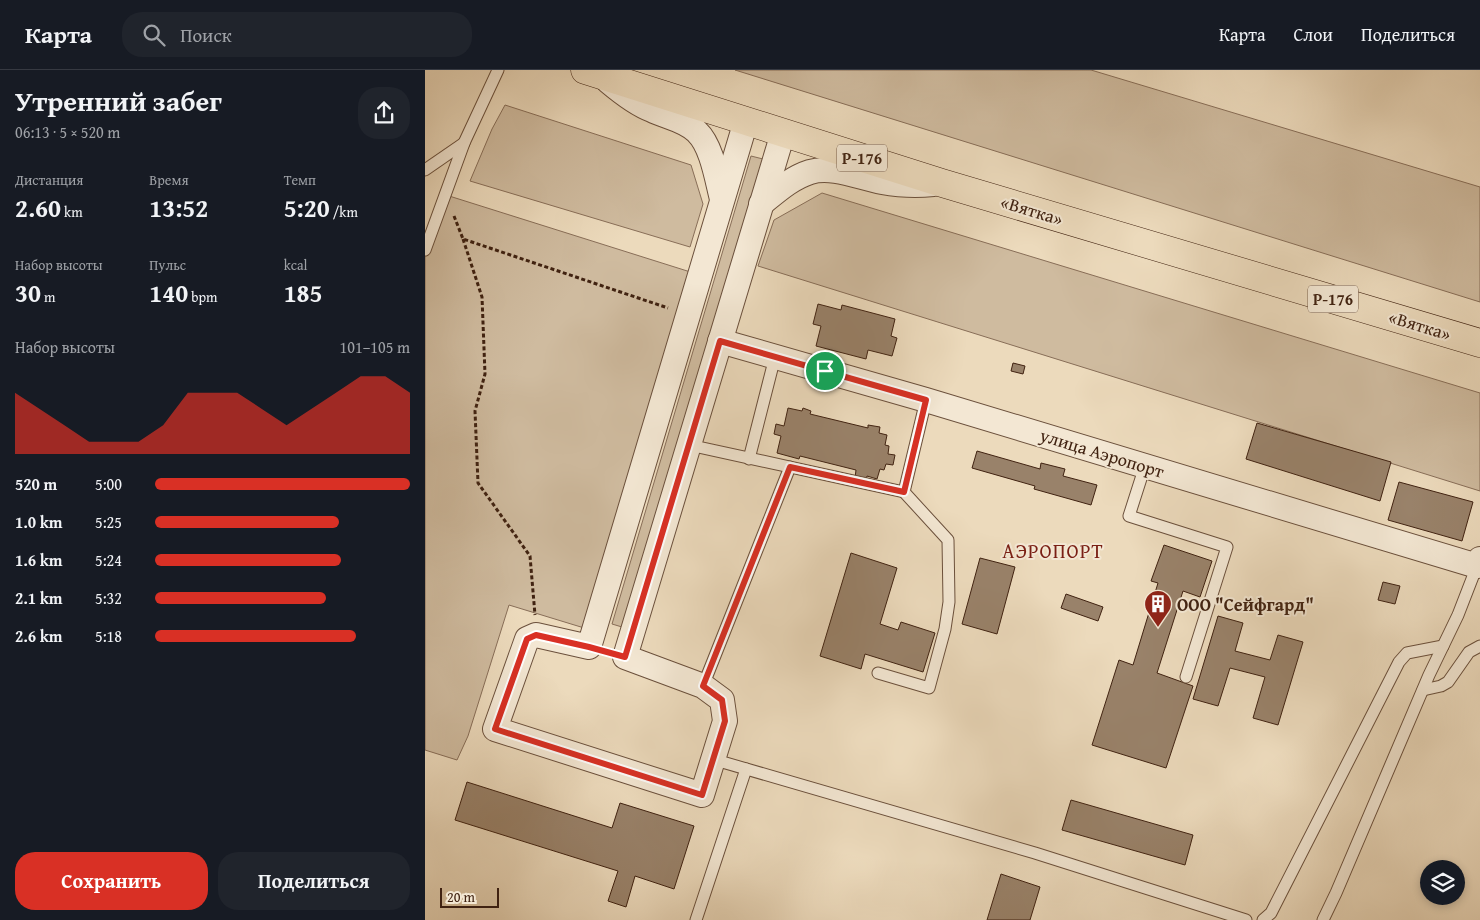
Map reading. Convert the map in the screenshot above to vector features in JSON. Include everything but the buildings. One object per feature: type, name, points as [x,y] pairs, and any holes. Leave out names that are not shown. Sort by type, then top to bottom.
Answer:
[{"type":"main road","name":"«Вятка»","points":[[593,72],[942,183],[1480,343]]},
{"type":"street","points":[[593,72],[622,94],[651,110],[674,118],[697,132],[712,158],[722,201]]},
{"type":"street","points":[[589,647],[746,122]]},
{"type":"street","points":[[625,657],[783,133]]},
{"type":"street","points":[[761,204],[790,181],[811,172],[832,171],[915,186],[942,183]]},
{"type":"street","name":"улица Аэропорт","points":[[720,341],[1479,562]]},
{"type":"street","points":[[536,635],[589,647],[625,657],[703,686],[722,700],[725,721],[702,795],[495,729],[527,639],[536,635]]},
{"type":"lane","points":[[425,250],[464,143],[498,70]]},
{"type":"lane","points":[[425,170],[464,143]]},
{"type":"lane","points":[[749,459],[775,357]]},
{"type":"lane","points":[[904,492],[926,400]]},
{"type":"lane","points":[[689,445],[904,492],[948,540],[949,602],[945,630],[929,688],[878,673]]},
{"type":"lane","points":[[1145,466],[1129,516],[1227,547],[1186,677]]},
{"type":"lane","points":[[703,686],[790,467]]},
{"type":"lane","points":[[1323,920],[1479,562]]},
{"type":"lane","points":[[1263,920],[1271,913],[1399,662],[1407,652],[1443,646]]},
{"type":"lane","points":[[1423,690],[1441,686],[1448,682],[1469,652],[1480,646]]},
{"type":"lane","points":[[712,760],[1035,853],[1246,920]]},
{"type":"lane","points":[[696,920],[746,769]]},
{"type":"path","points":[[446,195],[463,238],[482,297],[485,374],[475,411],[478,482],[530,556],[536,635]]},
{"type":"path","points":[[463,238],[688,315]]},
{"type":"shaded area","points":[[735,70],[1091,70],[1480,187],[1480,302]]},
{"type":"shaded area","points":[[505,105],[691,165],[703,204],[690,247],[470,181],[492,129]]},
{"type":"shaded area","points":[[751,156],[763,159],[622,627],[612,624]]},
{"type":"shaded area","points":[[822,193],[1480,393],[1480,491],[758,266],[774,220]]},
{"type":"shaded area","points":[[446,195],[700,275],[594,631],[509,605],[468,736],[457,760],[425,750],[425,251]]},
{"type":"place","name":"ООО \"Сейфгард\"","points":[[1158,628]]},
{"type":"district","name":"АЭРОПОРТ","points":[[1053,550]]},
{"type":"route","points":[[720,341],[825,371],[926,400],[904,492],[790,467],[703,686],[722,700],[725,721],[702,795],[495,729],[527,639],[536,635],[625,657],[720,341]]}]
